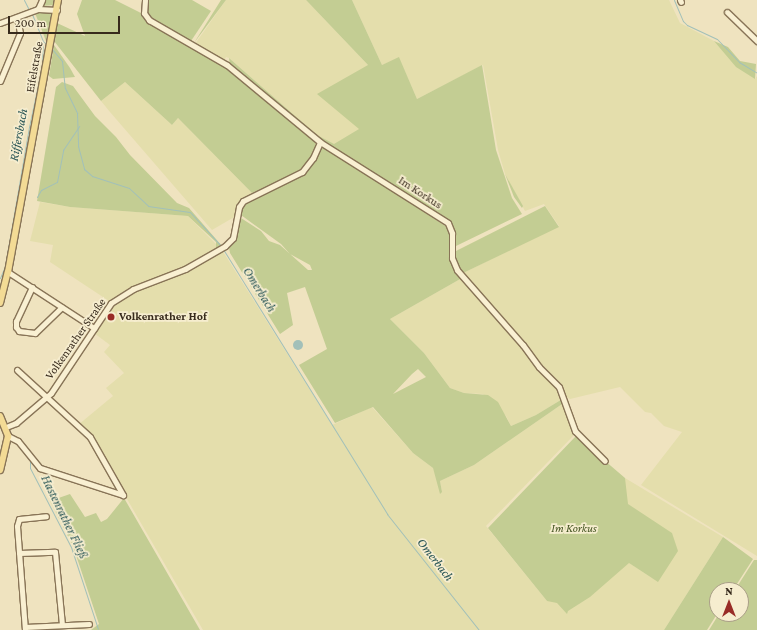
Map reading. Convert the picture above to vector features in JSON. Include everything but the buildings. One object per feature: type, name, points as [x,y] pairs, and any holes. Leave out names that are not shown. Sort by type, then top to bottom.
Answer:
[{"type":"main road","name":"Eifelstraße","points":[[0,303],[8,272],[50,52],[58,0]]},
{"type":"main road","points":[[0,416],[6,427],[8,436],[0,470]]},
{"type":"street","points":[[36,10],[42,0]]},
{"type":"street","name":"Im Korkus","points":[[145,0],[144,9],[149,20],[227,65],[320,142],[448,223],[452,233],[452,258],[457,270],[519,340],[539,367],[559,386],[575,431],[605,461]]},
{"type":"street","points":[[0,23],[36,10],[57,10]]},
{"type":"street","points":[[727,12],[757,41]]},
{"type":"street","points":[[0,81],[20,33],[17,17]]},
{"type":"street","name":"Volkenrather Straße","points":[[6,427],[16,423],[48,397],[111,304],[133,289],[185,269],[222,248],[233,238],[239,207],[243,201],[302,172],[313,158],[320,142]]},
{"type":"street","points":[[8,272],[94,328]]},
{"type":"street","points":[[32,287],[16,321],[16,327],[19,331],[35,333],[62,306]]},
{"type":"street","name":"Volkenrather Straße","points":[[17,370],[48,397]]},
{"type":"street","points":[[8,436],[18,441],[40,468],[124,495],[90,437],[48,397]]},
{"type":"street","points":[[46,516],[19,519],[19,554],[25,628],[89,624]]},
{"type":"street","points":[[19,554],[55,552],[62,625]]},
{"type":"shaded area","points":[[226,0],[306,0],[368,65],[360,129],[334,145],[317,135],[229,58],[226,57],[224,61],[195,44]]},
{"type":"shaded area","points":[[352,0],[669,0],[680,23],[714,41],[755,79],[757,76],[757,556],[641,485],[682,432],[664,426],[651,413],[645,412],[620,387],[570,399],[567,397],[561,386],[540,367],[461,274],[559,226],[544,204],[525,211],[505,174],[498,150],[483,65],[417,99],[399,58],[382,65]]},
{"type":"shaded area","points":[[125,82],[172,125],[178,118],[252,193],[242,201],[236,216],[212,230],[110,112],[101,101]]},
{"type":"shaded area","points":[[40,202],[70,207],[188,216],[218,246],[216,249],[184,268],[132,288],[109,301],[50,262],[53,245],[30,241]]},
{"type":"shaded area","points":[[222,250],[332,425],[372,407],[413,453],[433,468],[442,492],[440,481],[474,465],[565,402],[575,434],[486,526],[547,601],[616,554],[652,578],[614,500],[625,478],[723,537],[664,630],[203,630],[91,437],[78,425],[113,396],[106,388],[124,373],[104,352],[110,345],[94,333],[113,306],[134,290],[167,279]]},
{"type":"shaded area","points":[[462,278],[550,378],[564,398],[536,415],[511,426],[506,416],[483,394],[464,393],[450,388],[424,353],[390,319]]},
{"type":"green space","points":[[45,0],[55,0],[54,5],[42,6]]},
{"type":"green space","points":[[82,0],[115,0],[139,12],[227,68],[314,139],[316,143],[312,158],[296,174],[252,193],[178,118],[172,125],[125,82],[101,101],[54,41],[57,23],[85,36],[77,14]]},
{"type":"green space","points":[[146,0],[192,0],[211,11],[191,41],[187,42],[150,19],[146,14]]},
{"type":"green space","points":[[221,0],[226,0],[194,43]]},
{"type":"green space","points":[[306,0],[352,0],[382,65],[399,57],[417,99],[482,65],[496,150],[512,198],[522,214],[456,246],[455,232],[449,222],[321,140],[230,65],[229,58],[317,135],[334,144],[359,129],[317,94],[368,65]]},
{"type":"green space","points":[[35,13],[51,13],[52,15],[46,41]]},
{"type":"green space","points":[[714,41],[728,47],[740,61],[756,64],[755,79],[736,67]]},
{"type":"green space","points":[[54,45],[75,77],[53,79],[49,76]]},
{"type":"green space","points":[[62,82],[73,86],[95,116],[116,137],[130,155],[177,203],[189,208],[222,246],[216,249],[216,242],[188,216],[70,207],[37,201],[56,87]]},
{"type":"green space","points":[[323,146],[450,229],[451,258],[462,278],[390,319],[424,353],[450,388],[464,393],[488,395],[498,402],[511,426],[536,415],[564,398],[565,402],[474,465],[440,481],[442,492],[440,494],[433,468],[413,453],[373,407],[335,423],[299,365],[327,349],[305,287],[287,293],[293,325],[280,334],[230,253],[229,248],[235,238],[238,219],[241,218],[261,231],[269,241],[280,245],[290,254],[281,244],[241,215],[239,211],[244,202],[303,173]],"holes":[[[290,254],[310,265],[312,270],[308,270]],[[418,369],[426,377],[393,394]]]},
{"type":"green space","points":[[505,174],[523,206],[522,208],[514,197]]},
{"type":"green space","points":[[545,206],[559,227],[461,274],[455,264],[454,252]]},
{"type":"green space","name":"Im Korkus","points":[[576,436],[625,478],[628,504],[672,533],[678,551],[658,582],[629,563],[590,597],[568,611],[567,614],[557,603],[547,601],[488,528]]},
{"type":"green space","points":[[70,494],[85,517],[96,513],[101,522],[107,519],[124,498],[200,630],[91,630],[99,624],[73,546],[50,501]]},
{"type":"green space","points":[[723,537],[753,559],[738,582],[709,582],[709,622],[712,622],[707,630],[664,630]]},
{"type":"green space","points":[[754,560],[757,560],[757,630],[709,630],[714,622],[749,622],[749,582],[740,582]]},
{"type":"water","points":[[296,340],[300,340],[302,341],[302,349],[296,350],[293,347],[293,343]]},
{"type":"waterway","name":"Omerbach","points":[[24,0],[29,10]]},
{"type":"waterway","points":[[674,0],[683,21],[687,25],[717,39],[739,62],[757,73]]},
{"type":"waterway","name":"Omerbach","points":[[32,14],[43,41],[47,45]]},
{"type":"waterway","name":"Riffersbach","points":[[0,278],[5,266],[29,127],[42,66],[43,42]]},
{"type":"waterway","name":"Omerbach","points":[[52,49],[62,61],[65,88],[77,113],[78,146],[84,169],[92,176],[129,188],[148,206],[190,212],[222,247]]},
{"type":"waterway","points":[[37,197],[41,190],[57,182],[63,150],[79,126]]},
{"type":"waterway","name":"Omerbach","points":[[223,249],[387,514],[479,630]]},
{"type":"waterway","name":"Hastenrather Fließ","points":[[30,460],[30,468],[71,547],[98,629]]},
{"type":"place","name":"Volkenrather Hof","points":[[111,317]]}]
